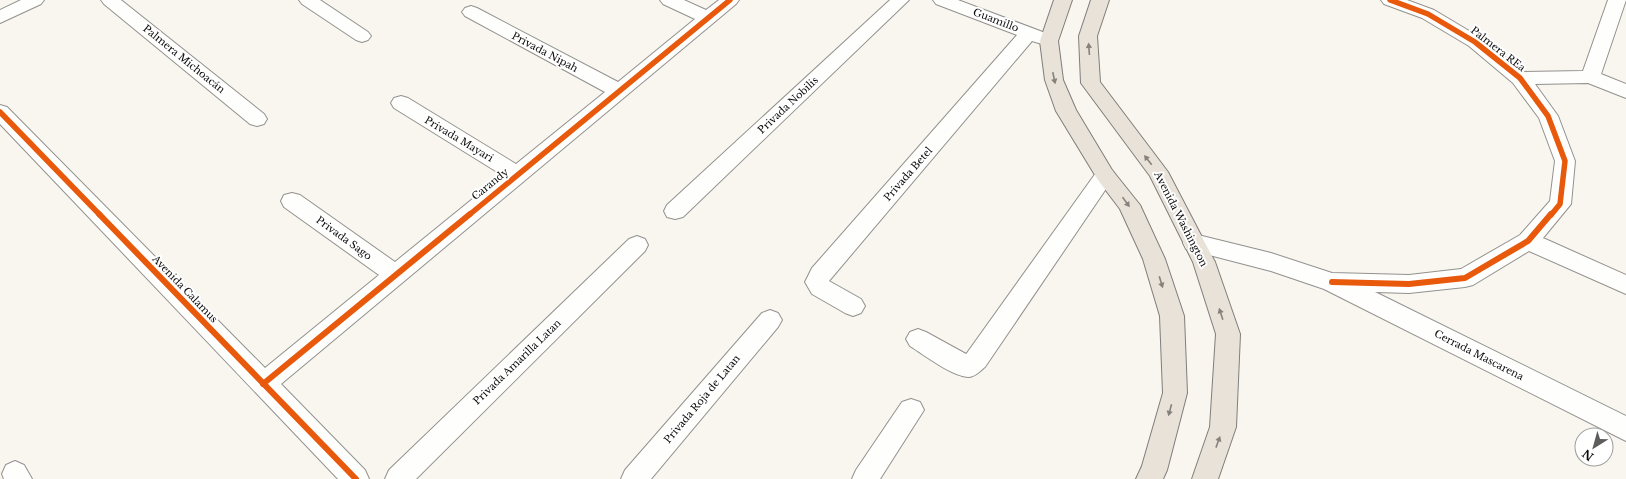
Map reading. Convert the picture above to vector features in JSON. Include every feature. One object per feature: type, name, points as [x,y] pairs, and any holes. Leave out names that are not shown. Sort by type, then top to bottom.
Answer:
[{"type":"main road","points":[[1063,0],[1049,41],[1054,80],[1066,111],[1105,175],[1129,205],[1154,259],[1172,316],[1175,393],[1154,470],[1148,479]]},
{"type":"main road","name":"Avenida Washington","points":[[1100,0],[1088,36],[1091,83],[1158,172],[1204,262],[1228,334],[1223,427],[1204,479]]},
{"type":"street","points":[[0,17],[36,0]]},
{"type":"street","name":"Palmera Michoacán","points":[[110,0],[257,119]]},
{"type":"street","points":[[308,0],[362,36]]},
{"type":"street","points":[[669,0],[708,18]]},
{"type":"street","name":"Carandy","points":[[263,384],[730,0]]},
{"type":"street","name":"Privada Nobilis","points":[[676,211],[900,0]]},
{"type":"street","name":"Guamillo","points":[[942,0],[1049,41]]},
{"type":"street","name":"Palmera REa","points":[[1332,282],[1408,284],[1465,278],[1528,241],[1560,204],[1565,161],[1548,116],[1520,78],[1475,42],[1428,14],[1390,0]]},
{"type":"street","points":[[1590,77],[1620,3]]},
{"type":"street","name":"Privada Nipah","points":[[470,12],[619,91]]},
{"type":"street","name":"Privada Betel","points":[[853,306],[820,287],[816,282],[820,275],[1029,33]]},
{"type":"street","points":[[1520,78],[1590,77],[1626,91]]},
{"type":"street","name":"Privada Mayari","points":[[400,103],[518,175]]},
{"type":"street","name":"Avenida Calamus","points":[[0,112],[356,479]]},
{"type":"street","points":[[918,339],[961,364],[969,366],[976,360],[1105,175]]},
{"type":"street","name":"Privada Sago","points":[[292,201],[396,275]]},
{"type":"street","points":[[1528,241],[1626,285]]},
{"type":"street","points":[[1194,243],[1271,262],[1332,282]]},
{"type":"street","name":"Privada Amarilla Latan","points":[[398,479],[637,246]]},
{"type":"street","name":"Cerrada Mascarena","points":[[1332,282],[1626,429]]},
{"type":"street","name":"Privada Roja de Latan","points":[[634,479],[770,320]]},
{"type":"street","points":[[864,479],[912,410]]},
{"type":"cycle path","points":[[263,384],[730,0]]},
{"type":"cycle path","points":[[1332,282],[1409,284],[1465,278],[1528,241],[1560,204],[1565,161],[1548,116],[1520,78],[1475,42],[1428,14],[1390,0]]},
{"type":"cycle path","points":[[0,112],[356,479]]}]
